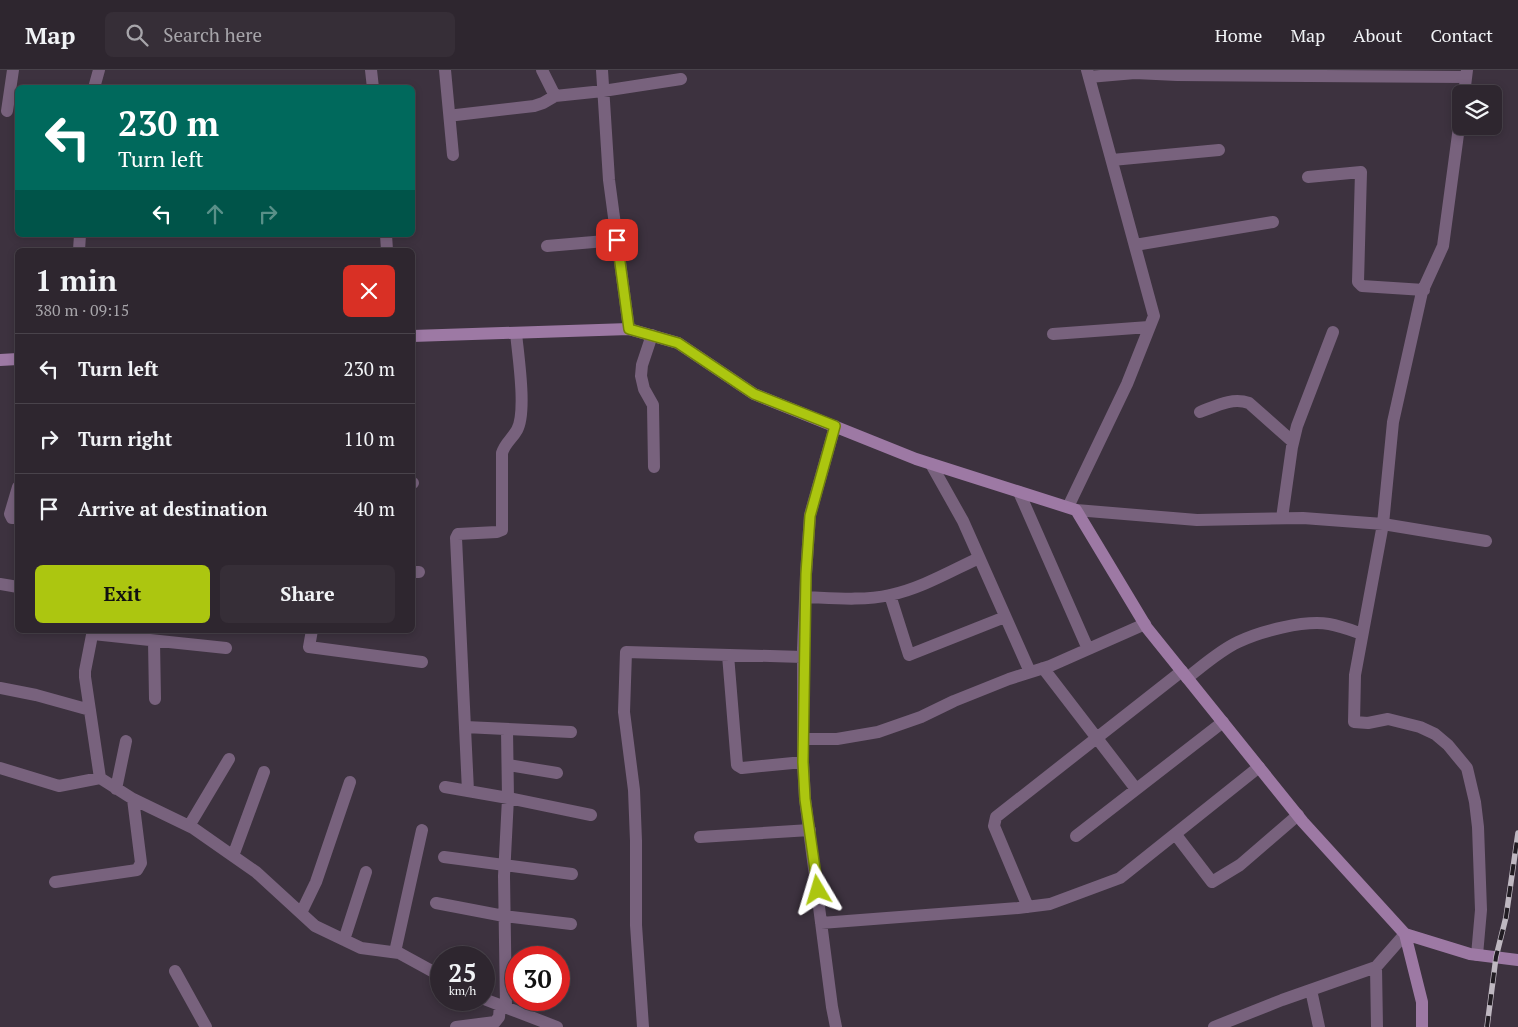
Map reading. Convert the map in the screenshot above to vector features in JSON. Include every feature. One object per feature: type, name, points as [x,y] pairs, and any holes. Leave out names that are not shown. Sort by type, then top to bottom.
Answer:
[{"type":"street","points":[[8,111],[13,70]]},
{"type":"street","points":[[95,85],[99,70]]},
{"type":"street","points":[[370,70],[372,85]]},
{"type":"street","points":[[445,70],[453,155]]},
{"type":"street","points":[[542,70],[555,96]]},
{"type":"street","points":[[602,70],[609,180],[629,329]]},
{"type":"street","points":[[1072,509],[1127,384],[1154,316],[1088,74],[1176,72],[1466,74]]},
{"type":"street","points":[[456,115],[534,106],[555,96],[681,79]]},
{"type":"street","points":[[1458,135],[1443,246],[1424,290],[1393,422],[1383,524],[1355,675],[1354,722],[1368,723],[1388,719],[1420,727],[1435,734],[1448,745],[1467,768],[1476,802],[1478,827],[1480,910],[1477,955]]},
{"type":"street","points":[[1112,160],[1219,150]]},
{"type":"street","points":[[1308,177],[1361,172],[1358,282],[1362,286],[1424,290]]},
{"type":"street","points":[[1135,246],[1273,222]]},
{"type":"street","points":[[547,246],[617,240]]},
{"type":"street","points":[[1053,334],[1149,327]]},
{"type":"street","points":[[415,336],[629,329],[678,343],[754,394],[931,464],[1072,509],[1197,520],[1303,518],[1383,524],[1486,541]]},
{"type":"street","points":[[468,791],[456,538],[458,534],[497,532],[502,530],[502,453],[505,445],[517,430],[522,414],[516,332]]},
{"type":"street","points":[[1282,518],[1297,426],[1332,332]]},
{"type":"street","points":[[652,335],[642,365],[641,376],[644,389],[652,405],[654,467]]},
{"type":"street","points":[[0,360],[15,359]]},
{"type":"street","points":[[1200,412],[1233,400],[1241,400],[1249,403],[1293,442]]},
{"type":"street","points":[[835,426],[810,516],[805,597],[803,762],[805,799],[836,1027]]},
{"type":"street","points":[[931,464],[963,521],[1030,672]]},
{"type":"street","points":[[1019,492],[1088,649]]},
{"type":"street","points":[[15,497],[10,514],[12,518],[15,518]]},
{"type":"street","points":[[1072,509],[1145,624],[1298,816],[1406,934],[1422,1002],[1422,1027]]},
{"type":"street","points":[[805,597],[856,598],[890,595],[917,586],[979,558]]},
{"type":"street","points":[[0,584],[15,586]]},
{"type":"street","points":[[890,595],[909,655],[1005,617]]},
{"type":"street","points":[[804,739],[837,739],[878,732],[921,717],[954,701],[1043,668],[1145,624]]},
{"type":"street","points":[[1028,907],[994,826],[996,817],[1185,674],[1238,642],[1259,634],[1304,625],[1327,624],[1362,634]]},
{"type":"street","points":[[93,633],[85,671],[100,778]]},
{"type":"street","points":[[100,633],[154,641],[226,648]]},
{"type":"street","points":[[311,633],[309,647],[422,662]]},
{"type":"street","points":[[154,641],[155,699]]},
{"type":"street","points":[[642,1027],[636,925],[634,790],[624,712],[626,652],[804,657]]},
{"type":"street","points":[[728,655],[737,765],[742,768],[803,762]]},
{"type":"street","points":[[1043,668],[1136,789]]},
{"type":"street","points":[[0,688],[36,695],[90,710]]},
{"type":"street","points":[[1076,836],[1223,722]]},
{"type":"street","points":[[465,727],[571,732]]},
{"type":"street","points":[[456,1027],[495,1022],[503,1006],[504,866],[508,798],[507,730]]},
{"type":"street","points":[[116,789],[126,741]]},
{"type":"street","points":[[189,826],[229,760]]},
{"type":"street","points":[[508,765],[557,773]]},
{"type":"street","points":[[822,923],[1050,904],[1120,878],[1259,767]]},
{"type":"street","points":[[0,768],[59,786],[100,778],[132,799],[189,826],[233,856],[256,872],[315,926],[361,948],[399,953],[430,970]]},
{"type":"street","points":[[233,856],[264,772]]},
{"type":"street","points":[[301,913],[316,882],[350,782]]},
{"type":"street","points":[[445,787],[591,815]]},
{"type":"street","points":[[55,882],[137,870],[141,863],[132,799]]},
{"type":"street","points":[[1176,835],[1212,882],[1240,865],[1298,816]]},
{"type":"street","points":[[395,952],[422,830]]},
{"type":"street","points":[[700,837],[810,830]]},
{"type":"street","points":[[444,857],[572,874]]},
{"type":"street","points":[[344,940],[366,872]]},
{"type":"street","points":[[436,903],[504,916],[571,924]]},
{"type":"street","points":[[1406,934],[1477,955],[1518,960]]},
{"type":"street","points":[[1215,1027],[1311,990],[1376,968],[1406,934]]},
{"type":"street","points":[[1376,968],[1377,1027]]},
{"type":"street","points":[[175,971],[206,1027]]},
{"type":"street","points":[[1311,990],[1319,1027]]},
{"type":"street","points":[[495,1003],[557,1027]]},
{"type":"railway","points":[[1487,1027],[1496,957],[1506,917],[1518,833]]},
{"type":"route","points":[[617,240],[629,329],[678,343],[754,394],[835,426],[810,516],[806,574],[803,762],[805,799],[818,890]]}]
